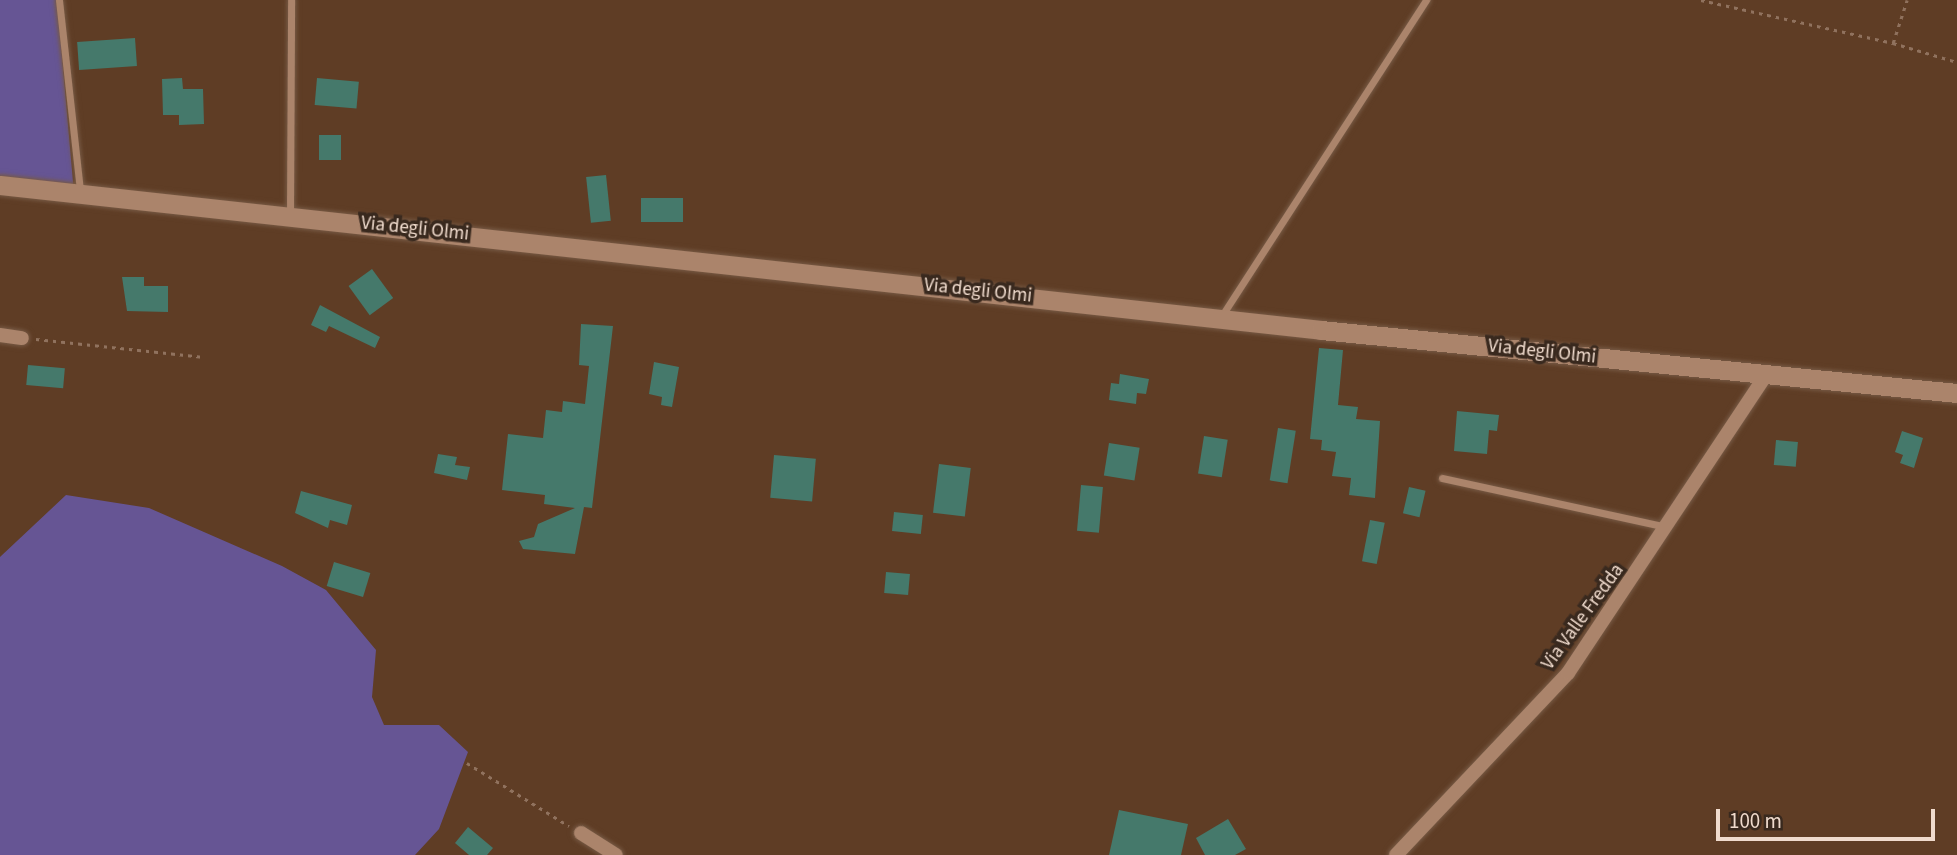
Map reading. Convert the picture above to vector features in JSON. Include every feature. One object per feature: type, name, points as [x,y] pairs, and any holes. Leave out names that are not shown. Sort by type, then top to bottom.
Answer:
[{"type":"street","name":"Via degli Olmi","points":[[0,185],[1220,318],[1957,394]]},
{"type":"street","points":[[0,335],[22,338]]},
{"type":"street","name":"Via Valle Fredda","points":[[1396,855],[1568,673],[1668,527],[1767,374]]},
{"type":"street","points":[[581,833],[616,855]]},
{"type":"lane","points":[[59,0],[80,194]]},
{"type":"lane","points":[[290,215],[291,0]]},
{"type":"lane","points":[[1220,318],[1426,0]]},
{"type":"lane","points":[[1443,478],[1668,527]]},
{"type":"path","points":[[1701,0],[1893,43],[1957,62]]},
{"type":"path","points":[[1893,43],[1907,0]]},
{"type":"path","points":[[22,338],[204,356]]},
{"type":"path","points":[[467,764],[581,833]]},
{"type":"shaded area","points":[[0,0],[57,0],[74,193],[0,185]]},
{"type":"shaded area","points":[[66,495],[149,508],[282,566],[326,590],[376,650],[372,697],[384,725],[439,725],[468,752],[439,829],[415,855],[0,855],[0,557]]},
{"type":"building","points":[[135,38],[137,66],[79,70],[77,42]]},
{"type":"building","points":[[182,78],[183,89],[203,89],[204,124],[179,125],[179,115],[163,115],[162,79]]},
{"type":"building","points":[[317,78],[359,82],[356,109],[315,105]]},
{"type":"building","points":[[319,135],[341,135],[341,160],[319,160]]},
{"type":"building","points":[[606,175],[611,221],[591,223],[586,177]]},
{"type":"building","points":[[641,198],[683,198],[683,222],[641,222]]},
{"type":"building","points":[[372,269],[393,298],[370,315],[349,286]]},
{"type":"building","points":[[122,277],[144,277],[144,286],[168,286],[168,312],[127,311]]},
{"type":"building","points":[[320,305],[380,337],[375,348],[329,326],[326,332],[311,325]]},
{"type":"building","points":[[581,324],[613,326],[592,508],[584,507],[575,554],[523,549],[519,541],[534,537],[538,524],[575,508],[544,504],[545,495],[502,490],[508,434],[543,438],[546,410],[562,412],[563,401],[585,404],[589,366],[579,365]]},
{"type":"building","points":[[1319,348],[1343,350],[1338,405],[1358,407],[1356,419],[1380,421],[1375,498],[1349,495],[1351,478],[1332,476],[1336,452],[1321,450],[1322,440],[1310,439]]},
{"type":"building","points":[[654,362],[679,367],[672,407],[661,405],[662,397],[649,394]]},
{"type":"building","points":[[28,365],[65,368],[63,388],[26,385]]},
{"type":"building","points":[[1120,374],[1149,379],[1146,394],[1137,393],[1136,404],[1109,400],[1111,383],[1119,384]]},
{"type":"building","points":[[1457,411],[1499,415],[1497,431],[1489,430],[1487,454],[1454,451]]},
{"type":"building","points":[[1278,428],[1296,431],[1287,483],[1270,480]]},
{"type":"building","points":[[1902,431],[1923,438],[1914,468],[1900,463],[1903,455],[1895,452]]},
{"type":"building","points":[[1204,436],[1228,440],[1222,477],[1198,474]]},
{"type":"building","points":[[1776,440],[1798,442],[1796,467],[1774,465]]},
{"type":"building","points":[[1109,443],[1140,448],[1134,480],[1104,476]]},
{"type":"building","points":[[438,454],[457,457],[455,465],[470,467],[467,480],[434,473]]},
{"type":"building","points":[[774,455],[816,459],[812,501],[770,498]]},
{"type":"building","points":[[939,464],[971,468],[965,517],[933,513]]},
{"type":"building","points":[[1081,485],[1103,487],[1099,533],[1077,531]]},
{"type":"building","points":[[1409,487],[1426,491],[1419,517],[1403,513]]},
{"type":"building","points":[[301,491],[352,505],[347,525],[330,520],[328,528],[295,513]]},
{"type":"building","points":[[894,512],[923,515],[921,534],[892,531]]},
{"type":"building","points":[[1370,520],[1385,523],[1377,564],[1362,561]]},
{"type":"building","points":[[334,562],[370,573],[363,597],[327,586]]},
{"type":"building","points":[[886,572],[910,574],[908,595],[884,593]]},
{"type":"building","points":[[1119,810],[1188,824],[1181,855],[1109,855]]},
{"type":"building","points":[[1228,819],[1246,849],[1235,855],[1205,855],[1196,838]]},
{"type":"building","points":[[468,827],[493,848],[487,855],[469,855],[455,843]]}]
